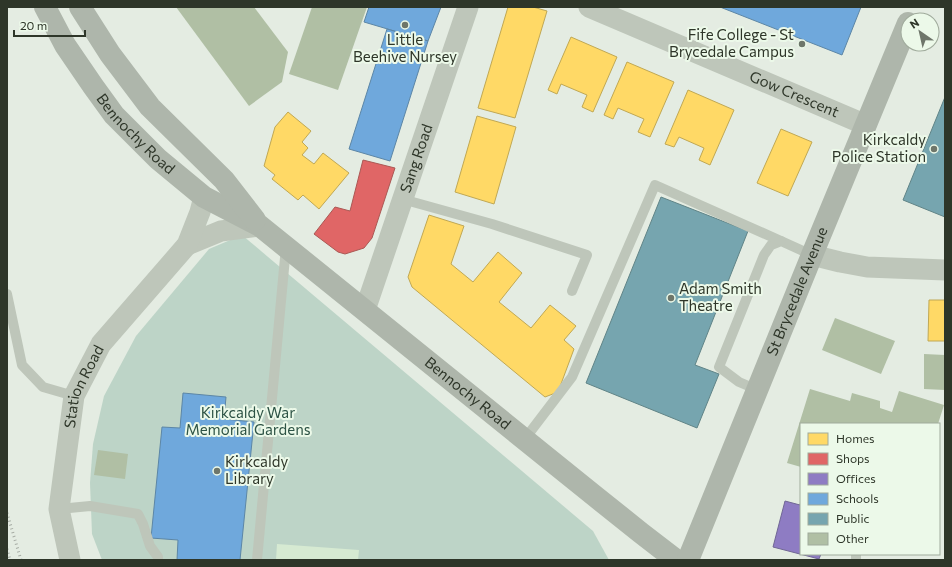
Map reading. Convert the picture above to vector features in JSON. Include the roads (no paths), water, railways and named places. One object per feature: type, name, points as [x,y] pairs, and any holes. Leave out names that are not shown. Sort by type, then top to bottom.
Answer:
[{"type":"main road","name":"Bennochy Road","points":[[45,7],[66,45],[114,115],[158,159],[204,197],[260,226],[641,534],[676,560]]},
{"type":"main road","name":"Bennochy Road","points":[[80,7],[110,54],[150,107],[224,180],[260,226]]},
{"type":"main road","name":"St Brycedale Avenue","points":[[688,560],[900,42]]},
{"type":"street","name":"Sang Road","points":[[365,310],[468,7]]},
{"type":"street","name":"Gow Crescent","points":[[589,7],[866,125]]},
{"type":"street","name":"Station Road","points":[[70,560],[59,509],[74,396],[102,344],[187,245],[200,212],[204,197]]},
{"type":"street","name":"Station Road","points":[[187,245],[222,231],[260,226]]},
{"type":"street","points":[[812,255],[867,267],[945,270]]},
{"type":"lane","points":[[524,440],[572,377],[655,186],[812,255]]},
{"type":"lane","points":[[402,199],[492,224],[587,255],[572,291]]},
{"type":"lane","points":[[758,390],[739,382],[719,367],[764,255],[771,245],[781,241]]},
{"type":"lane","points":[[257,560],[286,247]]},
{"type":"lane","points":[[7,294],[22,365],[43,387],[74,396]]},
{"type":"lane","points":[[59,509],[90,506],[138,514],[150,546],[158,557],[158,560]]},
{"type":"railway","points":[[7,513],[21,560]]},
{"type":"railway","points":[[7,549],[10,560]]},
{"type":"place","name":"Little Beehive Nursey","points":[[405,25]]},
{"type":"place","name":"Fife College - St Brycedale Campus","points":[[802,44]]},
{"type":"place","name":"Kirkcaldy Police Station","points":[[934,149]]},
{"type":"place","name":"Adam Smith Theatre","points":[[671,298]]},
{"type":"place","name":"Kirkcaldy Library","points":[[217,471]]},
{"type":"park label","name":"Kirkcaldy War Memorial Gardens","points":[[248,422]]}]
